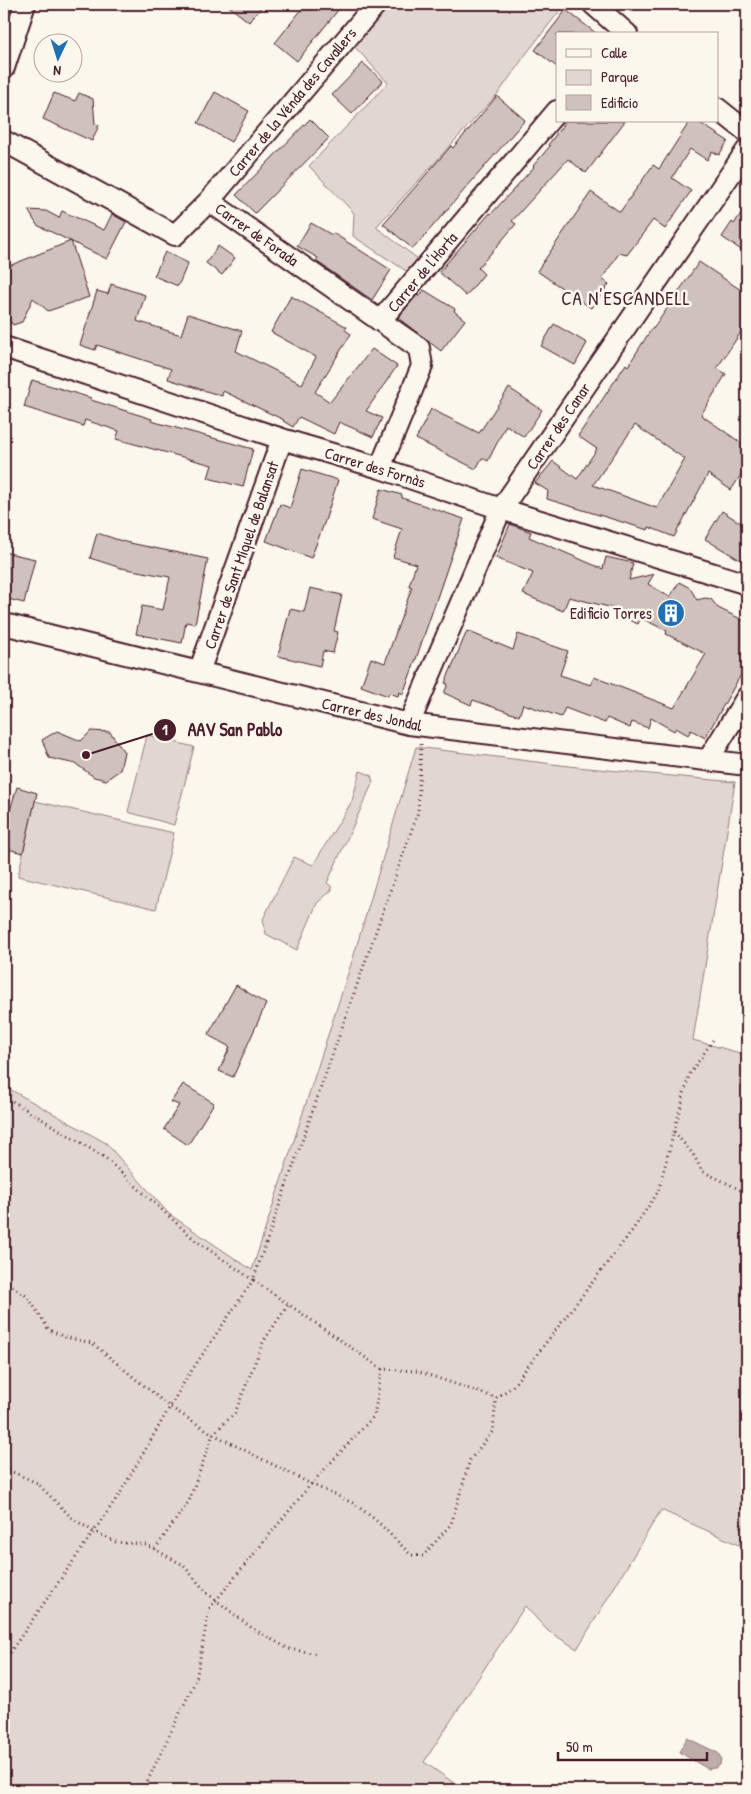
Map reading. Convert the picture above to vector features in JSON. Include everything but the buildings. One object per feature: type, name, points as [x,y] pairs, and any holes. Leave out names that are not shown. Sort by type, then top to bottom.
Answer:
[{"type":"street","points":[[4,68],[25,4]]},
{"type":"street","name":"Carrer de la Vénda des Cavallers","points":[[209,201],[376,4]]},
{"type":"street","points":[[592,4],[624,32]]},
{"type":"street","points":[[718,109],[747,132]]},
{"type":"street","name":"Carrer de l'Horta","points":[[380,468],[422,366],[419,348],[380,321],[556,112]]},
{"type":"street","name":"Carrer de Forada","points":[[4,141],[175,235],[209,201],[380,321]]},
{"type":"street","name":"Carrer des Canar","points":[[416,725],[501,509],[747,150]]},
{"type":"street","name":"Carrer des Fornàs","points":[[4,347],[501,509],[747,584]]},
{"type":"street","name":"Carrer de Sant Miquel de Balansat","points":[[199,672],[282,439]]},
{"type":"street","name":"Carrer des Jondal","points":[[4,624],[416,725],[747,765]]},
{"type":"street","points":[[708,760],[747,697]]},
{"type":"path","points":[[4,1661],[119,1495],[186,1379],[253,1280],[418,812],[416,725]]},
{"type":"path","points":[[496,1398],[512,1387],[634,1228],[658,1192],[689,1075],[713,1040]]},
{"type":"path","points":[[4,1096],[104,1157],[195,1240],[382,1369],[417,1371],[496,1398]]},
{"type":"path","points":[[674,1132],[693,1154],[702,1171],[741,1190],[747,1195]]},
{"type":"path","points":[[4,1281],[28,1297],[49,1330],[65,1337],[92,1343],[170,1407],[213,1434],[311,1484],[355,1504],[378,1522],[412,1554],[423,1556],[452,1524],[470,1460],[493,1431],[496,1398]]},
{"type":"path","points":[[155,1549],[189,1501],[213,1434],[235,1413],[264,1342],[288,1305]]},
{"type":"path","points":[[143,1790],[196,1680],[209,1609],[311,1484],[374,1416],[382,1369]]},
{"type":"path","points":[[4,1468],[37,1483],[73,1519],[93,1531],[116,1542],[147,1545],[184,1565],[208,1594],[252,1629],[289,1649],[318,1654]]},
{"type":"green space","points":[[388,4],[456,4],[459,6],[462,4],[565,4],[500,91],[376,227],[418,259],[406,271],[353,236],[354,213],[309,166],[388,83],[354,46]]},
{"type":"green space","points":[[147,735],[194,747],[174,825],[128,812]]},
{"type":"green space","points":[[416,747],[577,767],[735,782],[693,1040],[747,1055],[747,1525],[739,1545],[661,1510],[577,1649],[548,1631],[525,1606],[424,1762],[464,1790],[4,1790],[4,1086],[106,1143],[169,1214],[252,1270],[353,958]]},
{"type":"green space","points":[[360,771],[371,775],[373,782],[327,883],[331,886],[332,890],[317,903],[297,950],[266,934],[263,919],[294,857],[313,865],[352,801]]},
{"type":"green space","points":[[35,801],[174,833],[156,909],[18,876]]},
{"type":"shaded area","points":[[687,1738],[718,1753],[721,1758],[720,1765],[708,1769],[679,1752]]},
{"type":"place","name":"Edificio Torres","points":[[671,613]]},
{"type":"place","name":"AAV San Pablo","points":[[86,755]]},
{"type":"district","name":"CA N'ESCANDELL","points":[[626,298]]}]
